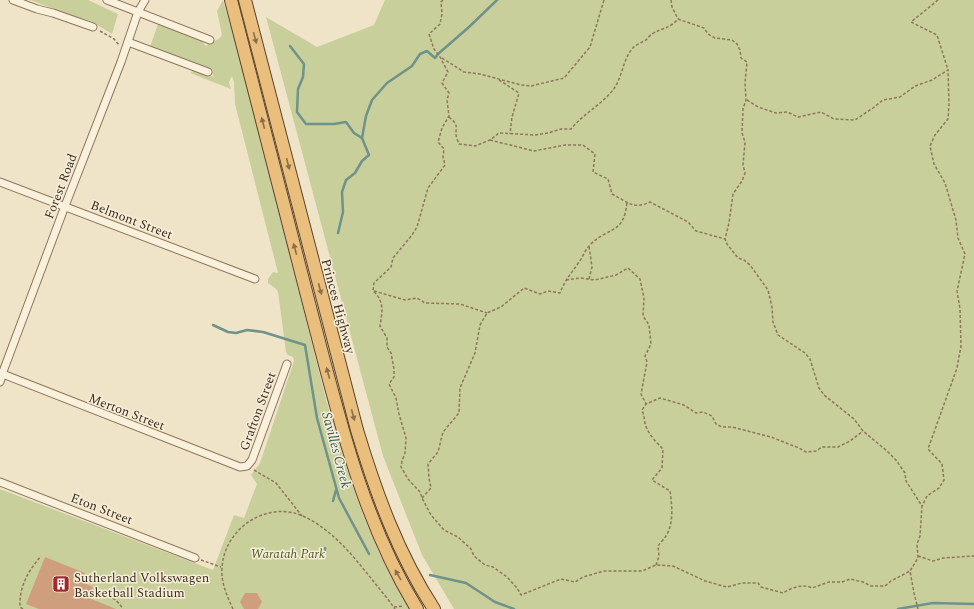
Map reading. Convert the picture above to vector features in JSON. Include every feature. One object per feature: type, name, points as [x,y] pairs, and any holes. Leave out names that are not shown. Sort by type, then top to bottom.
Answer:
[{"type":"highway","points":[[231,0],[341,425],[367,508],[392,566],[417,609]]},
{"type":"highway","name":"Princes Highway","points":[[245,0],[369,473],[401,551],[434,609]]},
{"type":"street","points":[[13,0],[93,27]]},
{"type":"street","points":[[107,0],[210,40]]},
{"type":"street","name":"Forest Road","points":[[0,382],[1,373],[105,104],[138,12],[145,0]]},
{"type":"street","points":[[128,42],[208,72]]},
{"type":"street","name":"Belmont Street","points":[[0,182],[255,279]]},
{"type":"street","name":"Grafton Street","points":[[247,466],[252,460],[287,364]]},
{"type":"street","name":"Merton Street","points":[[1,373],[237,466],[247,466]]},
{"type":"street","name":"Eton Street","points":[[0,482],[195,558]]},
{"type":"path","points":[[373,291],[374,283],[391,267],[394,258],[417,227],[428,188],[445,165],[443,157],[444,149],[438,142],[442,128],[449,116],[447,100],[449,93],[442,83],[448,72],[434,49],[429,34],[440,24],[442,14],[441,2],[443,0]]},
{"type":"path","points":[[440,57],[464,72],[521,85],[531,86],[564,78],[590,47],[604,0]]},
{"type":"path","points":[[671,0],[672,7],[678,19],[704,28],[708,34],[715,38],[732,40],[737,44],[740,50],[741,58],[747,62],[745,83],[746,100],[743,109],[742,133],[745,142],[743,165],[745,173],[742,181],[733,194],[730,223],[725,239],[727,244],[738,258],[744,260],[750,265],[768,290],[772,307],[773,322],[778,335],[810,359],[824,395],[854,419],[863,431],[896,460],[905,473],[906,481],[922,506]]},
{"type":"path","points":[[373,291],[378,295],[381,302],[382,310],[380,326],[387,338],[387,347],[391,353],[394,368],[394,377],[389,384],[396,398],[406,438],[402,467],[408,478],[420,492],[431,515],[444,530],[458,537],[471,549],[474,556],[485,565],[493,567],[507,577],[521,595],[561,579],[575,582],[583,577],[604,571],[642,571],[656,565],[673,566],[705,581],[727,587],[742,583],[758,583],[761,587],[783,593],[790,589],[807,585],[812,588],[829,582],[842,582],[850,579],[863,582],[871,586],[885,586],[891,581],[910,571],[918,558],[917,544],[920,536],[922,506],[927,496],[939,488],[944,480],[942,464],[928,449],[957,368],[962,346],[960,308],[956,291],[965,254],[958,238],[956,220],[945,183],[934,164],[930,146],[935,135],[948,119],[950,104],[948,70],[937,35],[911,22],[938,0]]},
{"type":"path","points":[[449,116],[455,122],[457,128],[456,135],[459,144],[475,146],[490,140],[499,133],[535,135],[561,129],[571,129],[579,118],[593,110],[614,89],[629,54],[634,47],[652,34],[672,26],[678,19]]},
{"type":"path","points":[[93,27],[114,39],[121,47]]},
{"type":"path","points":[[746,100],[758,107],[776,113],[787,112],[798,118],[821,112],[834,119],[855,120],[883,100],[900,97],[915,86],[932,80],[948,70]]},
{"type":"path","points":[[496,79],[519,93],[512,117],[510,134]]},
{"type":"path","points":[[490,140],[534,151],[565,144],[583,145],[595,154],[593,172],[608,179],[612,194],[633,206],[641,206],[650,202],[688,222],[696,231],[725,239]]},
{"type":"path","points":[[422,498],[431,488],[428,464],[438,452],[443,432],[459,412],[460,388],[475,353],[480,325],[487,313],[501,307],[524,288],[540,294],[548,291],[560,293],[565,280],[589,246],[600,237],[620,225],[626,214],[627,202]]},
{"type":"path","points":[[589,246],[592,267],[589,279]]},
{"type":"path","points":[[565,280],[580,278],[595,280],[616,275],[628,268],[640,279],[644,298],[643,316],[648,325],[651,344],[645,356],[647,362],[641,394],[646,404]]},
{"type":"path","points":[[373,291],[405,300],[417,298],[424,303],[460,304],[487,313]]},
{"type":"path","points":[[656,565],[659,556],[658,546],[666,536],[670,526],[672,507],[670,491],[652,480],[662,468],[663,449],[654,440],[645,424],[645,418],[642,410],[646,404],[660,398],[684,405],[696,413],[703,412],[712,416],[716,424],[722,427],[732,427],[771,437],[806,452],[816,451],[822,447],[838,447],[850,441],[863,431]]},
{"type":"path","points":[[247,466],[276,482],[302,516]]},
{"type":"path","points":[[233,609],[222,582],[222,567],[227,547],[241,526],[260,515],[282,511],[302,516],[322,527],[337,539],[358,562],[395,609]]},
{"type":"path","points":[[23,609],[20,607],[19,596],[30,568],[41,556]]},
{"type":"path","points":[[918,556],[933,561],[944,558],[974,556]]},
{"type":"path","points":[[195,558],[222,567]]},
{"type":"path","points":[[910,571],[918,609]]},
{"type":"path","points":[[99,592],[112,597],[119,602],[124,609]]},
{"type":"green space","points":[[30,0],[88,0],[118,14],[112,34],[91,21]]},
{"type":"green space","name":"Waratah Park","points":[[223,0],[238,51],[327,403],[349,476],[377,548],[411,609],[0,609],[0,489],[213,570],[234,515],[244,518],[257,484],[251,475],[260,463],[294,361],[293,357],[288,355],[286,352],[278,292],[268,283],[268,279],[273,272],[278,273],[235,104],[234,82],[232,76],[229,82],[231,89],[190,73],[195,70],[214,77],[210,69],[150,47],[158,24],[199,38],[206,46],[218,39],[222,35],[217,11]]},
{"type":"green space","points":[[385,0],[974,0],[974,609],[454,609],[422,555],[383,456],[266,17],[317,47],[374,25]]},
{"type":"building","name":"Sutherland Volkswagen Basketball Stadium","points":[[45,557],[85,573],[82,582],[93,587],[89,598],[116,609],[39,609],[26,604]]},
{"type":"building","points":[[245,593],[257,593],[262,602],[258,609],[244,609],[240,602]]},
{"type":"waterway","name":"Savilles Creek","points":[[338,233],[343,212],[342,192],[346,180],[355,173],[362,161],[369,155],[362,138],[366,116],[372,100],[387,83],[412,66],[420,54],[427,51],[435,58],[497,0]]},
{"type":"waterway","points":[[290,46],[304,64],[303,77],[298,89],[297,112],[306,124],[334,124],[346,122],[354,133],[362,138]]},
{"type":"waterway","name":"Savilles Creek","points":[[213,325],[228,332],[236,333],[247,330],[263,332],[305,345],[317,418],[339,498],[369,554]]},
{"type":"waterway","name":"Savilles Creek","points":[[333,501],[336,490]]},
{"type":"waterway","points":[[324,556],[325,548]]},
{"type":"waterway","name":"Savilles Creek","points":[[430,575],[466,583],[495,602],[514,609]]},
{"type":"waterway","name":"Savilles Creek","points":[[898,609],[933,603],[974,604]]},
{"type":"place","name":"Sutherland Volkswagen Basketball Stadium","points":[[61,584]]}]
